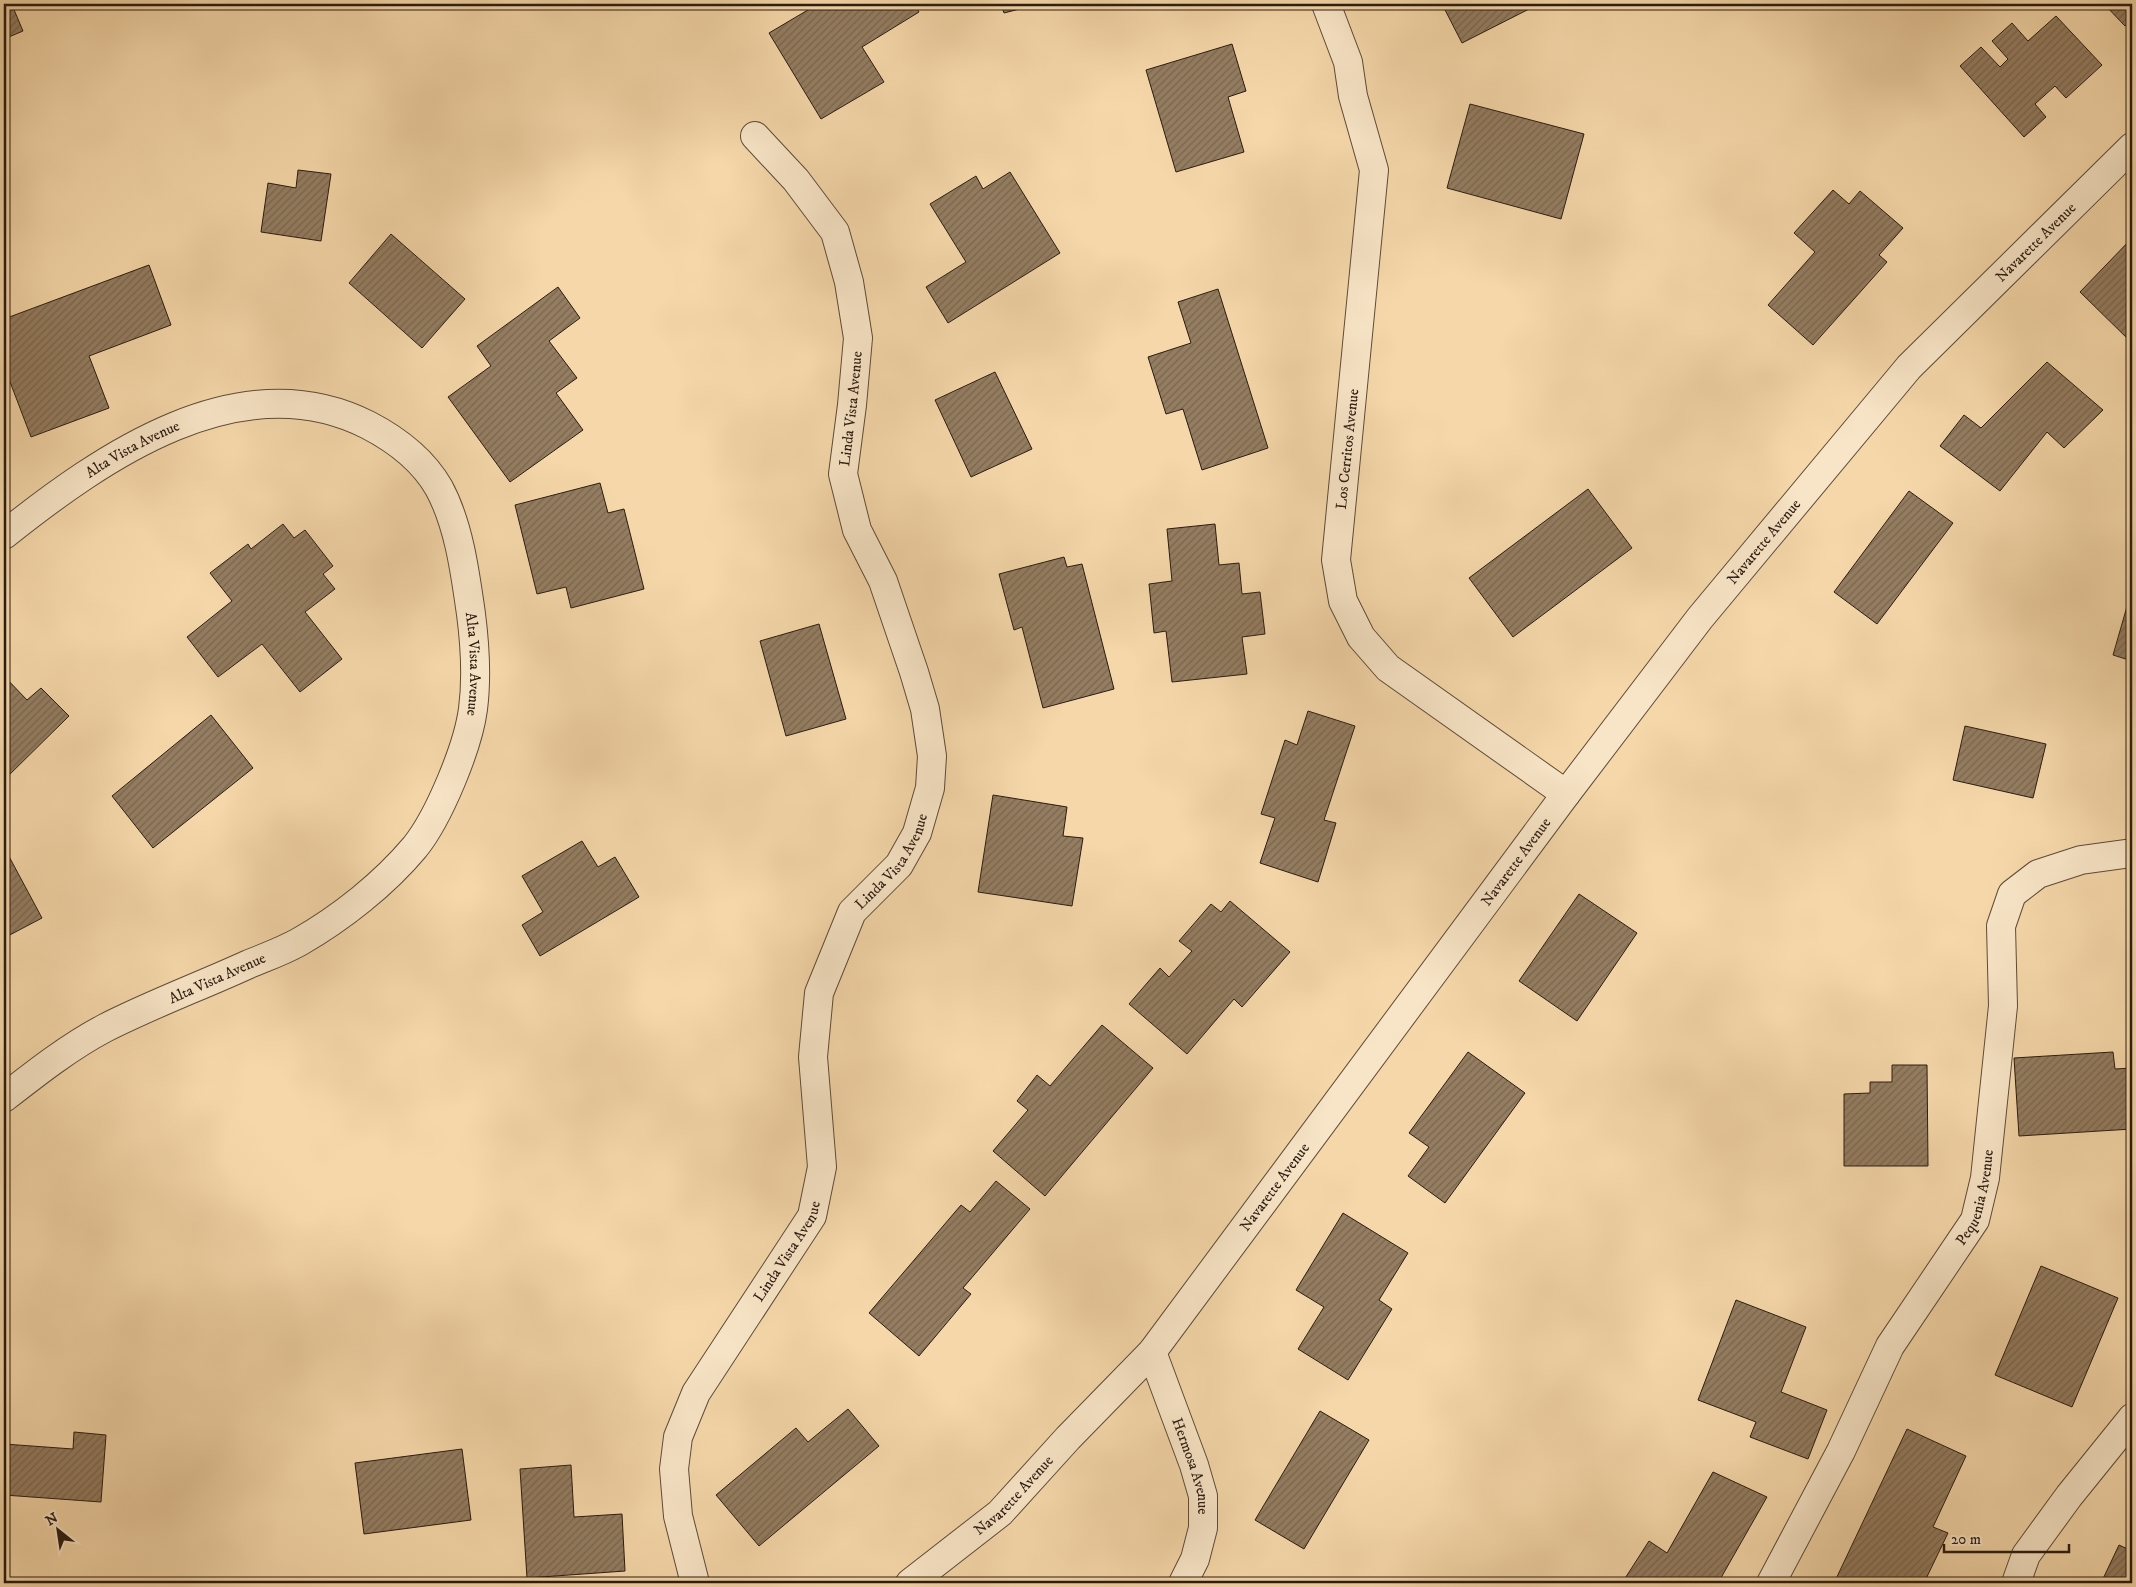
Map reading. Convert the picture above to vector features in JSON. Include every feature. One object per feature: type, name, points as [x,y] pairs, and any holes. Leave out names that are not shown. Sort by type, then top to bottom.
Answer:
[{"type":"street","name":"Los Cerritos Avenue","points":[[1326,4],[1348,62],[1353,96],[1374,170],[1336,560],[1343,601],[1361,637],[1388,668],[1566,794]]},
{"type":"street","name":"Linda Vista Avenue","points":[[695,1583],[678,1516],[674,1469],[678,1437],[696,1392],[812,1216],[822,1167],[813,1057],[820,993],[852,912],[899,866],[917,833],[930,788],[932,756],[925,709],[914,672],[883,581],[857,530],[843,474],[858,338],[849,282],[838,240],[835,232],[796,180],[755,136]]},
{"type":"street","name":"Navarette Avenue","points":[[910,1583],[1000,1513],[1068,1438],[1152,1352],[1566,794],[1700,618],[1909,367],[2132,147]]},
{"type":"street","name":"Alta Vista Avenue","points":[[4,535],[81,477],[122,452],[165,431],[200,417],[232,408],[286,403],[322,408],[357,420],[389,436],[413,455],[438,486],[454,524],[469,600],[475,647],[473,710],[457,767],[438,807],[417,844],[389,875],[347,910],[298,942],[106,1028],[69,1049],[4,1098]]},
{"type":"street","name":"Pequenia Avenue","points":[[1771,1583],[1841,1451],[1890,1346],[1975,1220],[1985,1178],[2004,1006],[2001,926],[2012,894],[2038,874],[2081,860],[2132,853]]},
{"type":"street","name":"Hermosa Avenue","points":[[1152,1352],[1194,1465],[1203,1496],[1203,1528],[1195,1559],[1183,1583]]},
{"type":"street","points":[[2016,1583],[2026,1555],[2069,1496],[2132,1418]]},
{"type":"building","points":[[4,4],[14,4],[12,5],[23,31],[4,39]]},
{"type":"building","points":[[818,4],[914,4],[919,12],[862,47],[884,82],[821,119],[769,33]]},
{"type":"building","points":[[1001,4],[1039,4],[1004,13]]},
{"type":"building","points":[[1442,4],[1539,4],[1462,43]]},
{"type":"building","points":[[2104,4],[2132,4],[2132,20],[2125,26]]},
{"type":"building","points":[[2056,16],[2102,65],[2066,98],[2055,86],[2035,104],[2046,117],[2024,137],[1960,66],[1981,47],[2000,67],[2008,59],[1992,41],[2012,23],[2028,41]]},
{"type":"building","points":[[1232,44],[1246,91],[1228,97],[1244,152],[1176,172],[1146,70]]},
{"type":"building","points":[[1470,104],[1584,134],[1561,219],[1447,188]]},
{"type":"building","points":[[298,170],[331,174],[321,241],[261,232],[268,183],[296,188]]},
{"type":"building","points":[[1010,172],[1060,253],[948,323],[926,287],[966,262],[930,204],[976,176],[983,189]]},
{"type":"building","points":[[1833,190],[1849,204],[1860,191],[1903,228],[1879,255],[1887,262],[1813,345],[1768,305],[1815,252],[1794,233]]},
{"type":"building","points":[[391,234],[465,299],[422,348],[349,283]]},
{"type":"building","points":[[2132,238],[2132,343],[2080,292]]},
{"type":"building","points":[[149,265],[171,325],[89,356],[109,408],[31,437],[4,366],[4,319]]},
{"type":"building","points":[[558,287],[580,318],[549,341],[577,378],[556,393],[583,430],[510,482],[448,397],[491,366],[477,346]]},
{"type":"building","points":[[1218,289],[1268,448],[1202,470],[1183,409],[1166,414],[1148,357],[1191,343],[1178,302]]},
{"type":"building","points":[[2047,362],[2103,410],[2064,448],[2047,432],[2000,491],[1940,446],[1964,415],[1981,428]]},
{"type":"building","points":[[995,372],[1032,449],[971,477],[935,400]]},
{"type":"building","points":[[600,483],[608,513],[624,509],[644,589],[571,608],[566,587],[537,594],[515,505]]},
{"type":"building","points":[[1588,489],[1632,548],[1513,637],[1469,578]]},
{"type":"building","points":[[1909,491],[1953,523],[1877,624],[1834,592]]},
{"type":"building","points":[[283,524],[294,538],[305,530],[333,566],[323,574],[335,589],[305,612],[342,659],[300,692],[262,644],[218,677],[187,637],[232,601],[210,573],[248,544],[251,549]]},
{"type":"building","points":[[1215,524],[1219,565],[1239,563],[1242,594],[1260,592],[1265,634],[1242,637],[1247,674],[1172,682],[1166,631],[1154,633],[1149,584],[1172,581],[1167,529]]},
{"type":"building","points":[[1064,557],[1067,567],[1082,564],[1114,689],[1043,708],[1022,627],[1014,630],[999,574]]},
{"type":"building","points":[[2132,589],[2132,661],[2113,655]]},
{"type":"building","points":[[819,624],[846,719],[786,736],[760,641]]},
{"type":"building","points":[[4,676],[27,700],[41,688],[69,716],[4,780]]},
{"type":"building","points":[[1308,711],[1355,726],[1324,820],[1336,823],[1318,882],[1260,863],[1275,818],[1261,814],[1285,740],[1297,745]]},
{"type":"building","points":[[211,715],[253,768],[153,848],[112,796]]},
{"type":"building","points":[[1965,726],[2046,744],[2033,798],[1953,780]]},
{"type":"building","points":[[993,795],[1067,807],[1063,836],[1083,838],[1072,906],[978,892]]},
{"type":"building","points":[[582,841],[598,867],[615,857],[639,897],[540,956],[522,925],[543,912],[522,876]]},
{"type":"building","points":[[4,850],[42,918],[4,938]]},
{"type":"building","points":[[1579,894],[1637,933],[1577,1021],[1519,981]]},
{"type":"building","points":[[1230,901],[1290,952],[1242,1007],[1234,999],[1187,1054],[1129,1004],[1160,968],[1169,977],[1192,951],[1179,941],[1211,904],[1221,912]]},
{"type":"building","points":[[1102,1025],[1153,1068],[1045,1196],[993,1151],[1028,1110],[1017,1101],[1037,1075],[1050,1086]]},
{"type":"building","points":[[1468,1052],[1525,1093],[1445,1203],[1408,1176],[1429,1147],[1409,1133]]},
{"type":"building","points":[[2113,1052],[2115,1069],[2132,1068],[2132,1129],[2019,1136],[2014,1058]]},
{"type":"building","points":[[1892,1065],[1927,1065],[1928,1166],[1844,1166],[1844,1094],[1870,1093],[1870,1082],[1892,1082]]},
{"type":"building","points":[[996,1181],[1030,1209],[963,1288],[971,1294],[919,1356],[869,1313],[961,1205],[970,1212]]},
{"type":"building","points":[[1343,1213],[1408,1253],[1379,1300],[1392,1309],[1348,1380],[1298,1349],[1324,1307],[1296,1290]]},
{"type":"building","points":[[2041,1266],[2118,1298],[2072,1407],[1995,1375]]},
{"type":"building","points":[[1736,1300],[1806,1327],[1781,1392],[1827,1410],[1808,1459],[1750,1437],[1756,1422],[1698,1400]]},
{"type":"building","points":[[848,1409],[879,1446],[759,1546],[716,1495],[796,1428],[808,1442]]},
{"type":"building","points":[[1320,1411],[1369,1440],[1304,1549],[1255,1520]]},
{"type":"building","points":[[1907,1429],[1966,1456],[1933,1527],[1948,1533],[1924,1583],[1834,1583]]},
{"type":"building","points":[[74,1432],[106,1435],[101,1502],[4,1495],[4,1444],[73,1449]]},
{"type":"building","points":[[462,1449],[471,1520],[364,1534],[355,1463]]},
{"type":"building","points":[[571,1465],[574,1517],[622,1514],[625,1571],[527,1578],[520,1469]]},
{"type":"building","points":[[1713,1472],[1767,1497],[1718,1583],[1622,1583],[1649,1541],[1667,1553]]},
{"type":"building","points":[[2119,1545],[2132,1551],[2132,1583],[2101,1583]]}]
